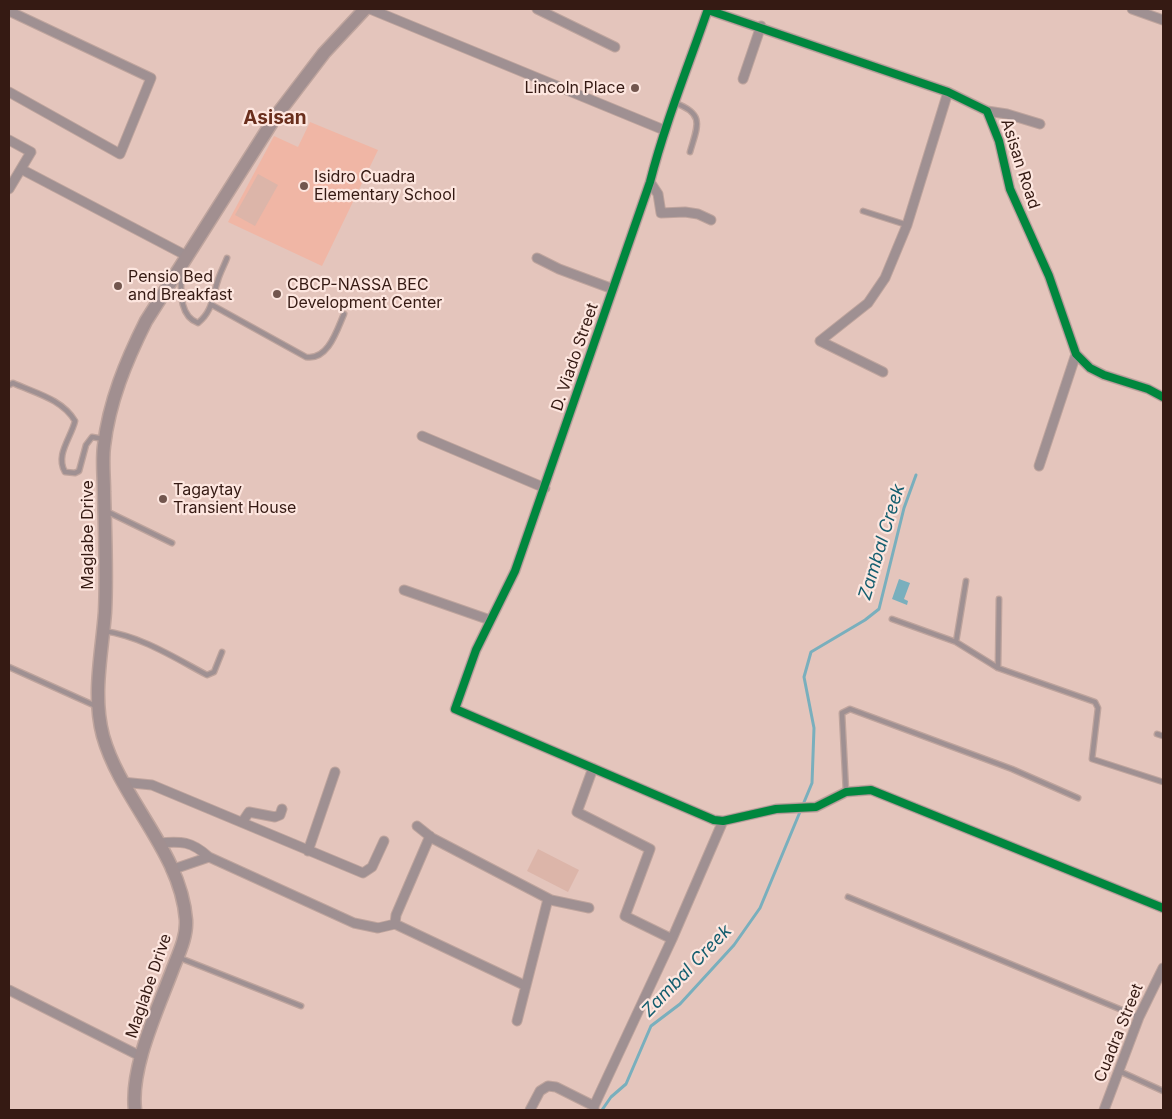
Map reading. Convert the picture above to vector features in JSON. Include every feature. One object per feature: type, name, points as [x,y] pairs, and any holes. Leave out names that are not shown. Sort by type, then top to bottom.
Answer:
[{"type":"main road","name":"Maglabe Drive","points":[[136,1110],[136,1083],[142,1057],[184,941],[186,922],[183,897],[171,870],[158,843],[122,782],[102,734],[98,669],[105,612],[105,440],[115,392],[128,356],[146,321],[276,116],[324,53],[365,9]]},
{"type":"street","points":[[370,9],[664,130]]},
{"type":"street","points":[[537,9],[615,47]]},
{"type":"street","name":"D. Viado Street","points":[[592,768],[455,709],[476,650],[515,571],[545,488],[650,182],[664,130],[708,9]]},
{"type":"street","name":"Asisan Road","points":[[708,9],[948,92],[987,111],[999,141],[1010,189],[1049,276],[1076,354],[1090,368],[1104,375],[1148,389],[1163,397]]},
{"type":"street","points":[[1132,9],[1163,20]]},
{"type":"street","points":[[9,11],[151,78],[120,154],[9,92]]},
{"type":"street","points":[[743,79],[761,26]]},
{"type":"street","points":[[883,372],[820,341],[868,303],[885,278],[907,225],[948,92]]},
{"type":"street","points":[[987,111],[1007,114],[1040,124]]},
{"type":"street","points":[[9,140],[31,152],[9,189]]},
{"type":"street","points":[[21,169],[186,256]]},
{"type":"street","points":[[650,182],[658,194],[661,213],[685,212],[698,214],[711,220]]},
{"type":"street","points":[[536,258],[560,270],[613,289]]},
{"type":"street","points":[[1039,466],[1076,354]]},
{"type":"street","points":[[422,436],[545,488]]},
{"type":"street","points":[[404,590],[490,620]]},
{"type":"street","points":[[672,939],[625,916],[650,849],[577,812],[592,768],[706,818],[723,820],[776,809],[816,807],[846,792],[871,790],[884,793],[1163,908]]},
{"type":"street","points":[[308,852],[335,772]]},
{"type":"street","points":[[122,782],[152,785],[243,821],[308,852],[365,873],[372,867],[384,841]]},
{"type":"street","points":[[243,821],[249,812],[275,817],[280,815],[282,809]]},
{"type":"street","points":[[530,1110],[540,1091],[548,1086],[556,1087],[594,1108],[672,939],[723,820]]},
{"type":"street","points":[[417,826],[430,836],[548,899],[589,908]]},
{"type":"street","points":[[395,924],[396,915],[430,836]]},
{"type":"street","points":[[158,843],[181,841],[197,847],[209,857],[354,923],[378,928],[395,924],[526,986]]},
{"type":"street","points":[[171,870],[209,857]]},
{"type":"street","points":[[517,1021],[548,899]]},
{"type":"street","name":"Cuadra Street","points":[[1104,1110],[1138,1017],[1163,968]]},
{"type":"street","points":[[9,990],[142,1057]]},
{"type":"lane","points":[[675,103],[696,115],[698,123],[690,152]]},
{"type":"lane","points":[[863,212],[907,225]]},
{"type":"lane","points":[[180,268],[185,314],[191,320],[198,323],[204,318],[212,305],[218,280],[227,258]]},
{"type":"lane","points":[[212,305],[306,357],[312,358],[324,351],[344,314]]},
{"type":"lane","points":[[9,384],[60,404],[69,411],[75,421],[72,434],[61,454],[61,465],[65,472],[75,473],[79,471],[86,445],[92,437],[105,440]]},
{"type":"lane","points":[[104,510],[172,543]]},
{"type":"lane","points":[[956,642],[966,581]]},
{"type":"lane","points":[[998,668],[999,599]]},
{"type":"lane","points":[[892,619],[956,642],[998,668],[1095,702],[1098,708],[1092,759],[1163,782]]},
{"type":"lane","points":[[102,631],[119,634],[162,650],[207,676],[214,672],[222,652]]},
{"type":"lane","points":[[9,667],[99,707]]},
{"type":"lane","points":[[846,792],[842,713],[850,709],[1012,769],[1078,798]]},
{"type":"lane","points":[[1157,734],[1163,736]]},
{"type":"lane","points":[[848,897],[1138,1017]]},
{"type":"lane","points":[[178,957],[302,1006]]},
{"type":"lane","points":[[1118,1071],[1163,1091]]},
{"type":"shaded area","name":"Isidro Cuadra Elementary School","points":[[310,122],[378,150],[322,266],[228,222],[274,136],[298,147]]},
{"type":"shaded area","points":[[258,174],[278,185],[255,226],[235,215]]},
{"type":"shaded area","points":[[538,849],[579,870],[568,892],[527,871]]},
{"type":"water","points":[[899,579],[910,583],[904,599],[908,601],[907,605],[892,599]]},
{"type":"waterway","name":"Zambal Creek","points":[[602,1110],[611,1097],[626,1084],[651,1026],[680,1004],[734,945],[760,908],[812,783],[814,728],[804,677],[811,652],[865,620],[879,609],[904,508],[916,475]]},
{"type":"cycle path","points":[[708,9],[515,571],[476,650],[455,709],[714,820],[723,821],[776,809],[816,807],[846,792],[871,790],[1163,908]]},
{"type":"cycle path","points":[[708,10],[948,92],[987,111],[999,141],[1010,189],[1049,276],[1076,354],[1090,368],[1104,375],[1148,389],[1163,397]]},
{"type":"place","name":"Lincoln Place","points":[[635,88]]},
{"type":"place","name":"Isidro Cuadra Elementary School","points":[[304,186]]},
{"type":"place","name":"Pensio Bed and Breakfast","points":[[118,286]]},
{"type":"place","name":"CBCP-NASSA BEC Development Center","points":[[277,294]]},
{"type":"place","name":"Tagaytay Transient House","points":[[163,499]]},
{"type":"district","name":"Asisan","points":[[275,118]]}]
